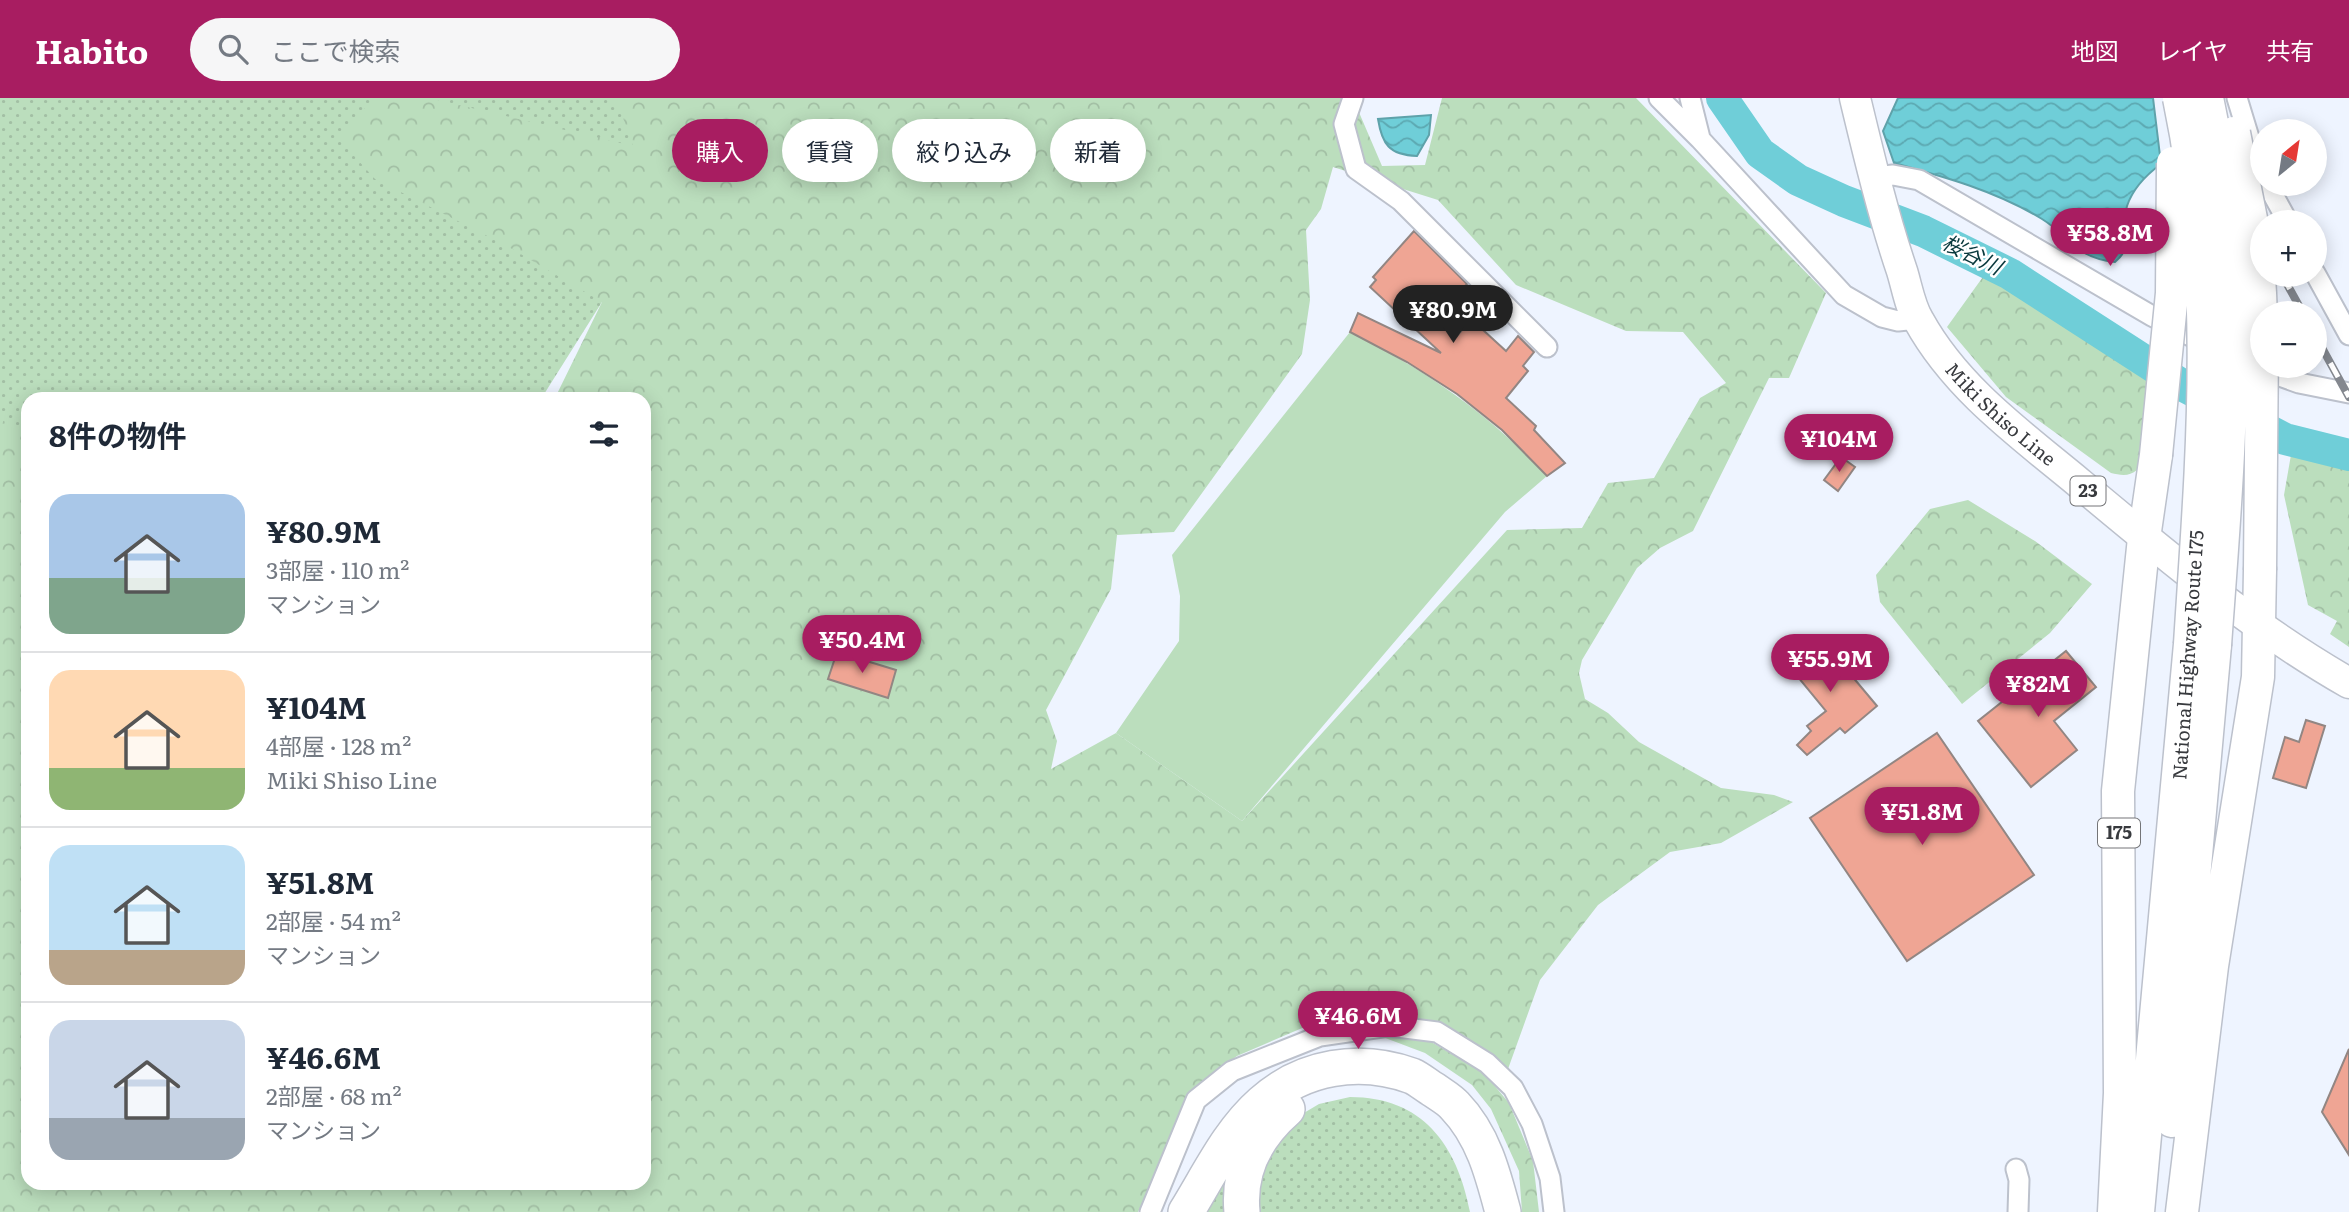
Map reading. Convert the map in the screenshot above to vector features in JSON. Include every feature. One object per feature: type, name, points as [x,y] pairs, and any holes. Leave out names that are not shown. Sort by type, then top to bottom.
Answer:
[{"type":"highway","name":"175","points":[[2114,1212],[2120,1093],[2118,791],[2144,538],[2157,455],[2172,280],[2174,171],[2169,98]]},
{"type":"highway","name":"National Highway Route 175","points":[[2165,1212],[2203,645],[2206,352],[2203,273],[2187,138],[2179,98]]},
{"type":"highway","name":"National Highway Route 175","points":[[2138,1212],[2203,645],[2231,431],[2230,270],[2224,197],[2207,98]]},
{"type":"highway","points":[[2182,1212],[2212,966],[2258,677],[2260,627],[2262,343],[2257,249],[2234,133],[2224,98]]},
{"type":"highway","points":[[1186,1212],[1233,1135],[1262,1103],[1287,1084],[1326,1069],[1365,1065],[1414,1076],[1455,1105],[1476,1136],[1491,1166],[1503,1212]]},
{"type":"highway","points":[[1242,1212],[1240,1191],[1246,1165],[1268,1125],[1290,1106],[1317,1092],[1345,1084],[1375,1083],[1413,1098],[1438,1117],[1459,1142],[1476,1179],[1485,1212]]},
{"type":"main road","name":"Miki Shiso Line","points":[[1855,98],[1893,243],[1917,319],[1965,384],[2012,428],[2144,538],[2260,627],[2349,683]]},
{"type":"street","points":[[1353,98],[1344,124],[1356,169],[1401,201],[1547,347]]},
{"type":"street","points":[[1659,98],[1844,295],[1882,317],[1898,321],[1917,319]]},
{"type":"street","points":[[1690,98],[1700,139]]},
{"type":"street","points":[[2237,98],[2250,141]]},
{"type":"street","points":[[1877,184],[1893,175],[1919,180],[2152,316],[2245,363],[2299,383],[2349,393]]},
{"type":"street","points":[[2323,287],[2349,335]]},
{"type":"street","points":[[1150,1212],[1196,1100],[1233,1072],[1320,1036],[1389,1026],[1437,1032],[1487,1063],[1513,1088],[1532,1124],[1550,1178],[1554,1212]]},
{"type":"street","points":[[2016,1169],[2019,1180],[2018,1212]]},
{"type":"green space","points":[[0,98],[617,98],[643,166],[602,302],[545,392],[21,392],[21,495],[0,510]]},
{"type":"green space","points":[[374,98],[429,98],[633,146],[616,98],[1363,98],[1358,110],[1382,166],[1425,165],[1442,98],[1636,98],[1826,293],[1789,378],[1769,378],[1693,531],[1660,548],[1637,568],[1582,660],[1579,673],[1585,699],[1608,713],[1639,742],[1721,788],[1774,795],[1793,802],[1721,843],[1670,852],[1598,905],[1540,980],[1508,1069],[1442,1022],[1335,1014],[1237,1056],[1200,1083],[1138,1212],[0,1212],[0,419],[21,431],[21,1190],[651,1190],[651,392],[558,392],[602,302],[507,246],[375,179],[338,138]],"holes":[[[1333,167],[1438,200],[1516,285],[1626,331],[1683,332],[1726,383],[1700,398],[1654,478],[1608,483],[1582,528],[1507,530],[1242,821],[1116,733],[1051,769],[1057,741],[1046,710],[1111,589],[1117,535],[1174,532],[1302,354],[1310,300],[1306,230],[1321,209]]]},
{"type":"green space","points":[[1985,274],[2057,313],[2153,378],[2144,454],[2137,470],[2128,475],[2111,473],[2006,397],[1947,327]]},
{"type":"green space","points":[[1350,332],[1405,362],[1455,395],[1502,432],[1547,476],[1505,512],[1242,821],[1116,733],[1179,641],[1180,596],[1172,555]]},
{"type":"green space","points":[[2292,449],[2349,467],[2349,647],[2330,634],[2337,621],[2308,605],[2284,495]]},
{"type":"green space","points":[[1968,500],[2035,541],[2092,584],[2050,633],[1962,704],[1880,602],[1876,575],[1930,509]]},
{"type":"green space","points":[[1380,1036],[1428,1040],[1484,1073],[1509,1103],[1533,1161],[1539,1212],[1522,1212],[1519,1171],[1491,1109],[1472,1085],[1425,1053]]},
{"type":"green space","points":[[1350,1097],[1375,1099],[1397,1105],[1416,1115],[1432,1129],[1456,1165],[1470,1212],[1256,1212],[1259,1173],[1292,1120],[1319,1104]]},
{"type":"green space","points":[[1239,1142],[1229,1212],[1200,1212]]},
{"type":"water","points":[[1898,98],[2153,98],[2161,164],[2141,182],[2127,206],[2126,243],[2122,255],[2115,262],[2091,256],[2074,246],[2042,219],[2007,200],[1951,179],[1894,163],[1883,131]]},
{"type":"water","points":[[1431,115],[1429,135],[1417,156],[1400,153],[1388,146],[1378,119]]},
{"type":"building","points":[[1414,231],[1467,284],[1436,316],[1457,336],[1471,319],[1506,351],[1518,336],[1534,352],[1523,366],[1528,371],[1506,398],[1536,426],[1534,430],[1565,463],[1547,476],[1502,430],[1457,394],[1407,362],[1350,332],[1358,313],[1441,353],[1370,287],[1376,280],[1373,277]]},
{"type":"building","points":[[1841,457],[1855,467],[1838,491],[1824,480]]},
{"type":"building","points":[[1820,638],[1877,706],[1845,733],[1840,728],[1807,755],[1797,745],[1811,731],[1807,726],[1826,711],[1788,665]]},
{"type":"building","points":[[2066,651],[2096,687],[2054,721],[2077,750],[2031,787],[1978,721]]},
{"type":"building","points":[[837,652],[896,670],[888,698],[828,679]]},
{"type":"building","points":[[2306,720],[2325,726],[2306,788],[2273,778],[2285,737],[2299,742]]},
{"type":"building","points":[[1937,733],[2034,875],[1907,961],[1810,818]]},
{"type":"building","points":[[2349,1049],[2349,1155],[2322,1112]]},
{"type":"waterway","name":"桜谷川","points":[[1722,98],[1760,153],[1798,180],[1923,231],[2010,274],[2182,385],[2285,439],[2349,455]]},
{"type":"railway","points":[[2185,98],[2250,216]]},
{"type":"railway","points":[[2289,287],[2296,301]]},
{"type":"railway","points":[[2327,357],[2349,397]]}]
